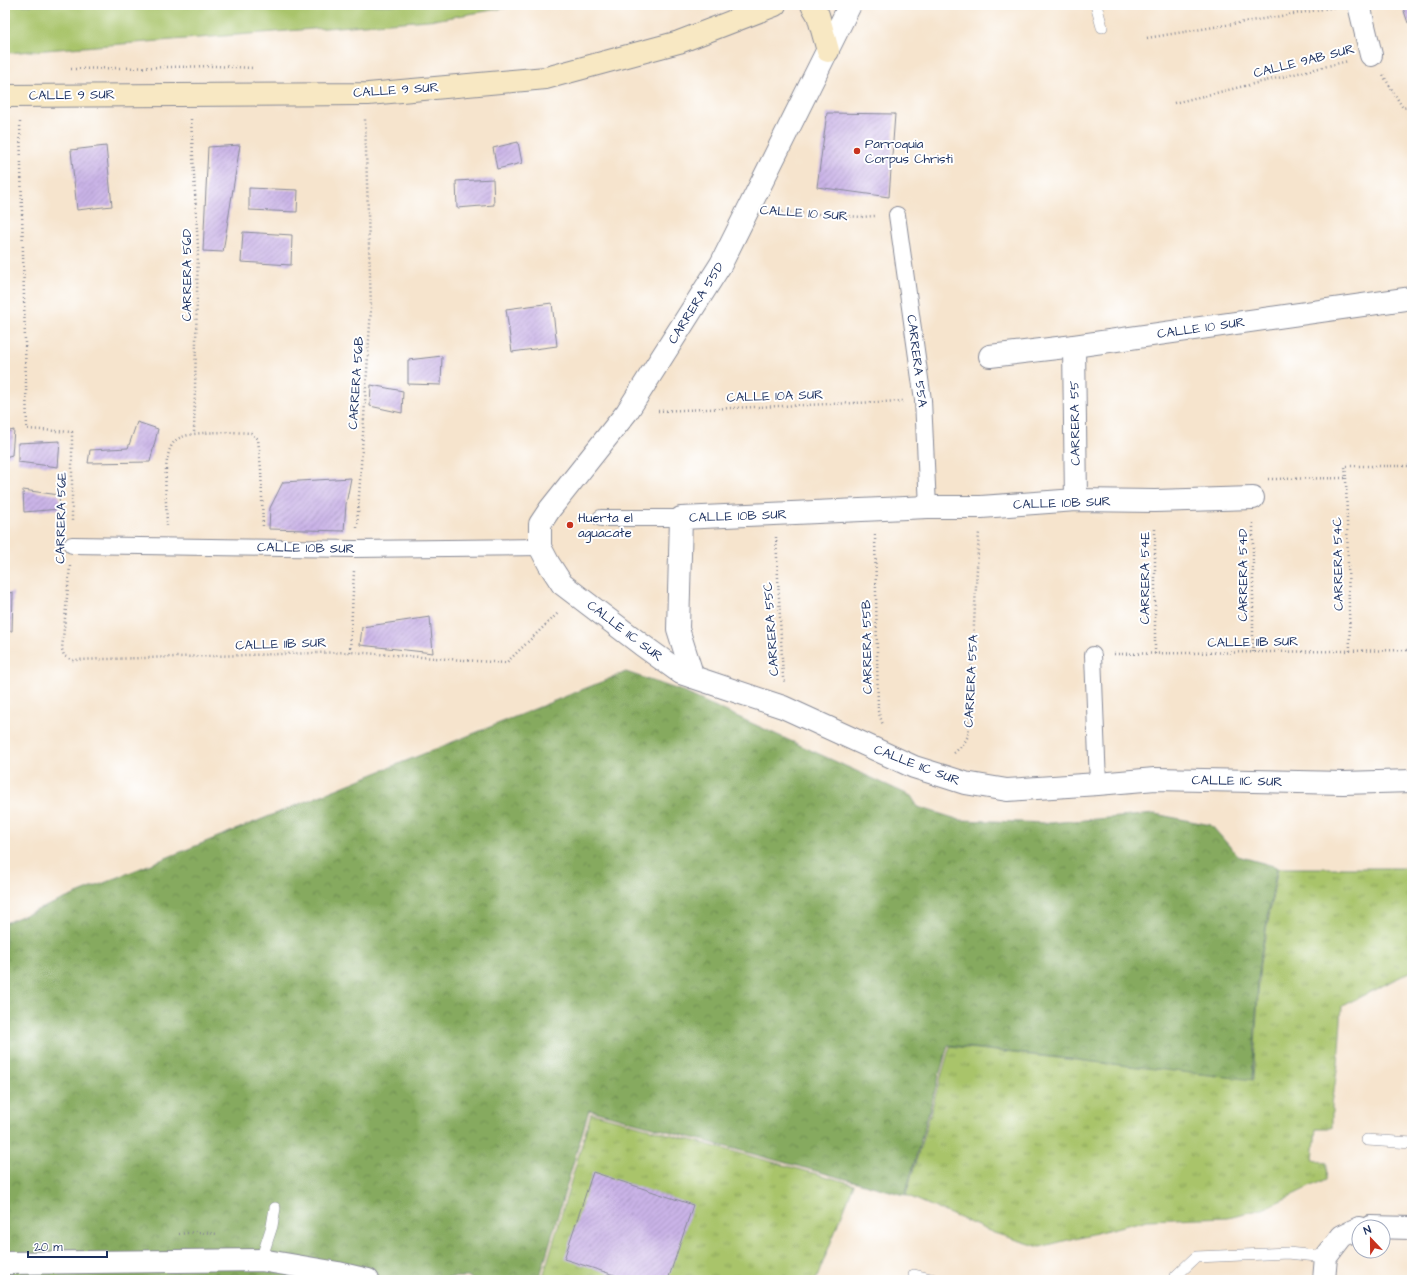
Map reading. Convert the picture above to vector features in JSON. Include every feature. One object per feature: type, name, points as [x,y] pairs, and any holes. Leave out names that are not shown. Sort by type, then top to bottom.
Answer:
[{"type":"main road","name":"CALLE 9 SUR","points":[[5,96],[368,94],[546,78],[679,42],[775,5]]},
{"type":"main road","points":[[812,5],[818,15],[828,51]]},
{"type":"street","name":"CARRERA 55D","points":[[569,589],[549,564],[540,547],[540,524],[550,509],[627,412],[721,264],[850,5]]},
{"type":"street","points":[[1350,6],[1371,55]]},
{"type":"street","name":"CARRERA 55A","points":[[897,215],[923,400],[928,507]]},
{"type":"street","name":"CALLE 10 SUR","points":[[990,356],[1074,346],[1412,298]]},
{"type":"street","name":"CARRERA 55","points":[[1074,346],[1076,500]]},
{"type":"street","name":"CALLE 10B SUR","points":[[681,518],[928,507],[981,507],[1076,500],[1155,502],[1253,498]]},
{"type":"street","points":[[602,518],[681,518],[678,629],[694,677]]},
{"type":"street","name":"CALLE 10B SUR","points":[[72,545],[355,549],[540,547]]},
{"type":"street","name":"CALLE 11C SUR","points":[[569,589],[681,673],[783,707],[900,761],[965,783],[1007,790],[1155,779],[1343,783],[1412,781]]},
{"type":"street","points":[[662,659],[678,629]]},
{"type":"street","points":[[1093,655],[1098,784]]},
{"type":"street","points":[[1391,1228],[1412,1228]]},
{"type":"street","points":[[1324,1280],[1326,1257],[1350,1232]]},
{"type":"street","points":[[5,1263],[261,1260],[338,1273],[368,1280]]},
{"type":"lane","points":[[1096,5],[1102,27]]},
{"type":"lane","points":[[1367,1140],[1412,1143]]},
{"type":"lane","points":[[261,1260],[272,1226],[275,1208]]},
{"type":"lane","points":[[1175,1280],[1176,1276],[1196,1257],[1288,1253],[1326,1257]]},
{"type":"lane","points":[[914,1275],[935,1280]]},
{"type":"path","points":[[1147,38],[1350,6]]},
{"type":"path","name":"CALLE 9AB SUR","points":[[1174,103],[1371,55],[1404,108],[1412,106]]},
{"type":"path","points":[[68,69],[214,66],[261,68]]},
{"type":"path","name":"CARRERA 56B","points":[[350,652],[355,549],[371,308],[365,114]]},
{"type":"path","name":"CARRERA 56D","points":[[191,116],[198,248],[194,434]]},
{"type":"path","name":"CARRERA 56E","points":[[20,122],[27,429],[72,432],[72,545],[62,650]]},
{"type":"path","name":"CALLE 10 SUR","points":[[748,209],[861,217]]},
{"type":"path","name":"CALLE 10A SUR","points":[[627,412],[923,400]]},
{"type":"path","points":[[168,547],[165,466],[170,448],[177,439],[194,434],[221,432],[252,433],[258,439],[262,469],[264,548]]},
{"type":"path","points":[[1253,498],[1255,479],[1346,478],[1345,466],[1412,466]]},
{"type":"path","name":"CARRERA 54C","points":[[1346,478],[1350,650]]},
{"type":"path","name":"CARRERA 54D","points":[[1253,498],[1253,652]]},
{"type":"path","name":"CARRERA 54E","points":[[1155,502],[1155,654]]},
{"type":"path","name":"CARRERA 55A","points":[[943,776],[953,754],[963,745],[968,736],[981,507]]},
{"type":"path","name":"CARRERA 55B","points":[[875,510],[878,711],[883,725],[889,729]]},
{"type":"path","name":"CARRERA 55C","points":[[775,515],[783,678],[786,685]]},
{"type":"path","name":"CALLE 11B SUR","points":[[62,650],[64,656],[73,660],[350,652],[506,663],[569,589]]},
{"type":"path","name":"CALLE 11B SUR","points":[[1093,655],[1412,650]]},
{"type":"green space","points":[[5,5],[522,5],[440,19],[5,53]]},
{"type":"green space","points":[[626,672],[679,690],[911,796],[918,807],[960,820],[1050,823],[1155,814],[1211,825],[1238,856],[1277,867],[1259,964],[1252,1080],[948,1045],[905,1195],[589,1110],[539,1280],[473,1280],[469,1277],[417,1278],[412,1280],[5,1280],[5,923]]},
{"type":"green space","points":[[1278,868],[1412,868],[1412,971],[1342,1006],[1338,1064],[1332,1104],[1332,1128],[1316,1128],[1313,1160],[1327,1163],[1326,1179],[1263,1209],[1228,1217],[1147,1220],[1040,1247],[994,1233],[906,1195],[950,1046],[1253,1080],[1260,964]]},
{"type":"green space","points":[[591,1113],[854,1184],[816,1280],[542,1280]]},
{"type":"building","points":[[1402,5],[1412,5],[1412,22],[1408,23]]},
{"type":"building","name":"Parroquia Corpus Christi","points":[[827,113],[895,114],[889,197],[817,187]]},
{"type":"building","points":[[518,142],[522,163],[497,169],[493,148]]},
{"type":"building","points":[[240,145],[223,252],[203,251],[208,147]]},
{"type":"building","points":[[106,146],[112,206],[77,210],[71,150]]},
{"type":"building","points":[[493,179],[494,205],[457,208],[456,181]]},
{"type":"building","points":[[249,188],[298,190],[297,212],[249,210]]},
{"type":"building","points":[[243,232],[292,235],[291,265],[241,262]]},
{"type":"building","points":[[552,303],[557,346],[512,352],[506,309]]},
{"type":"building","points":[[442,356],[441,385],[408,384],[408,360]]},
{"type":"building","points":[[371,385],[403,391],[402,413],[370,406]]},
{"type":"building","points":[[137,422],[158,429],[150,462],[88,463],[90,450],[128,448]]},
{"type":"building","points":[[14,430],[12,455],[5,457],[5,432]]},
{"type":"building","points":[[60,441],[58,467],[18,462],[18,443]]},
{"type":"building","points":[[351,478],[346,504],[344,531],[269,529],[270,508],[283,482]]},
{"type":"building","points":[[23,490],[59,495],[60,509],[24,512]]},
{"type":"building","points":[[13,592],[12,631],[5,631],[5,594]]},
{"type":"building","points":[[430,617],[433,653],[360,645],[362,627]]},
{"type":"building","points":[[593,1172],[693,1205],[668,1280],[630,1280],[564,1259]]},
{"type":"place","name":"Parroquia Corpus Christi","points":[[857,151]]},
{"type":"place","name":"Huerta el aguacate","points":[[570,525]]}]
